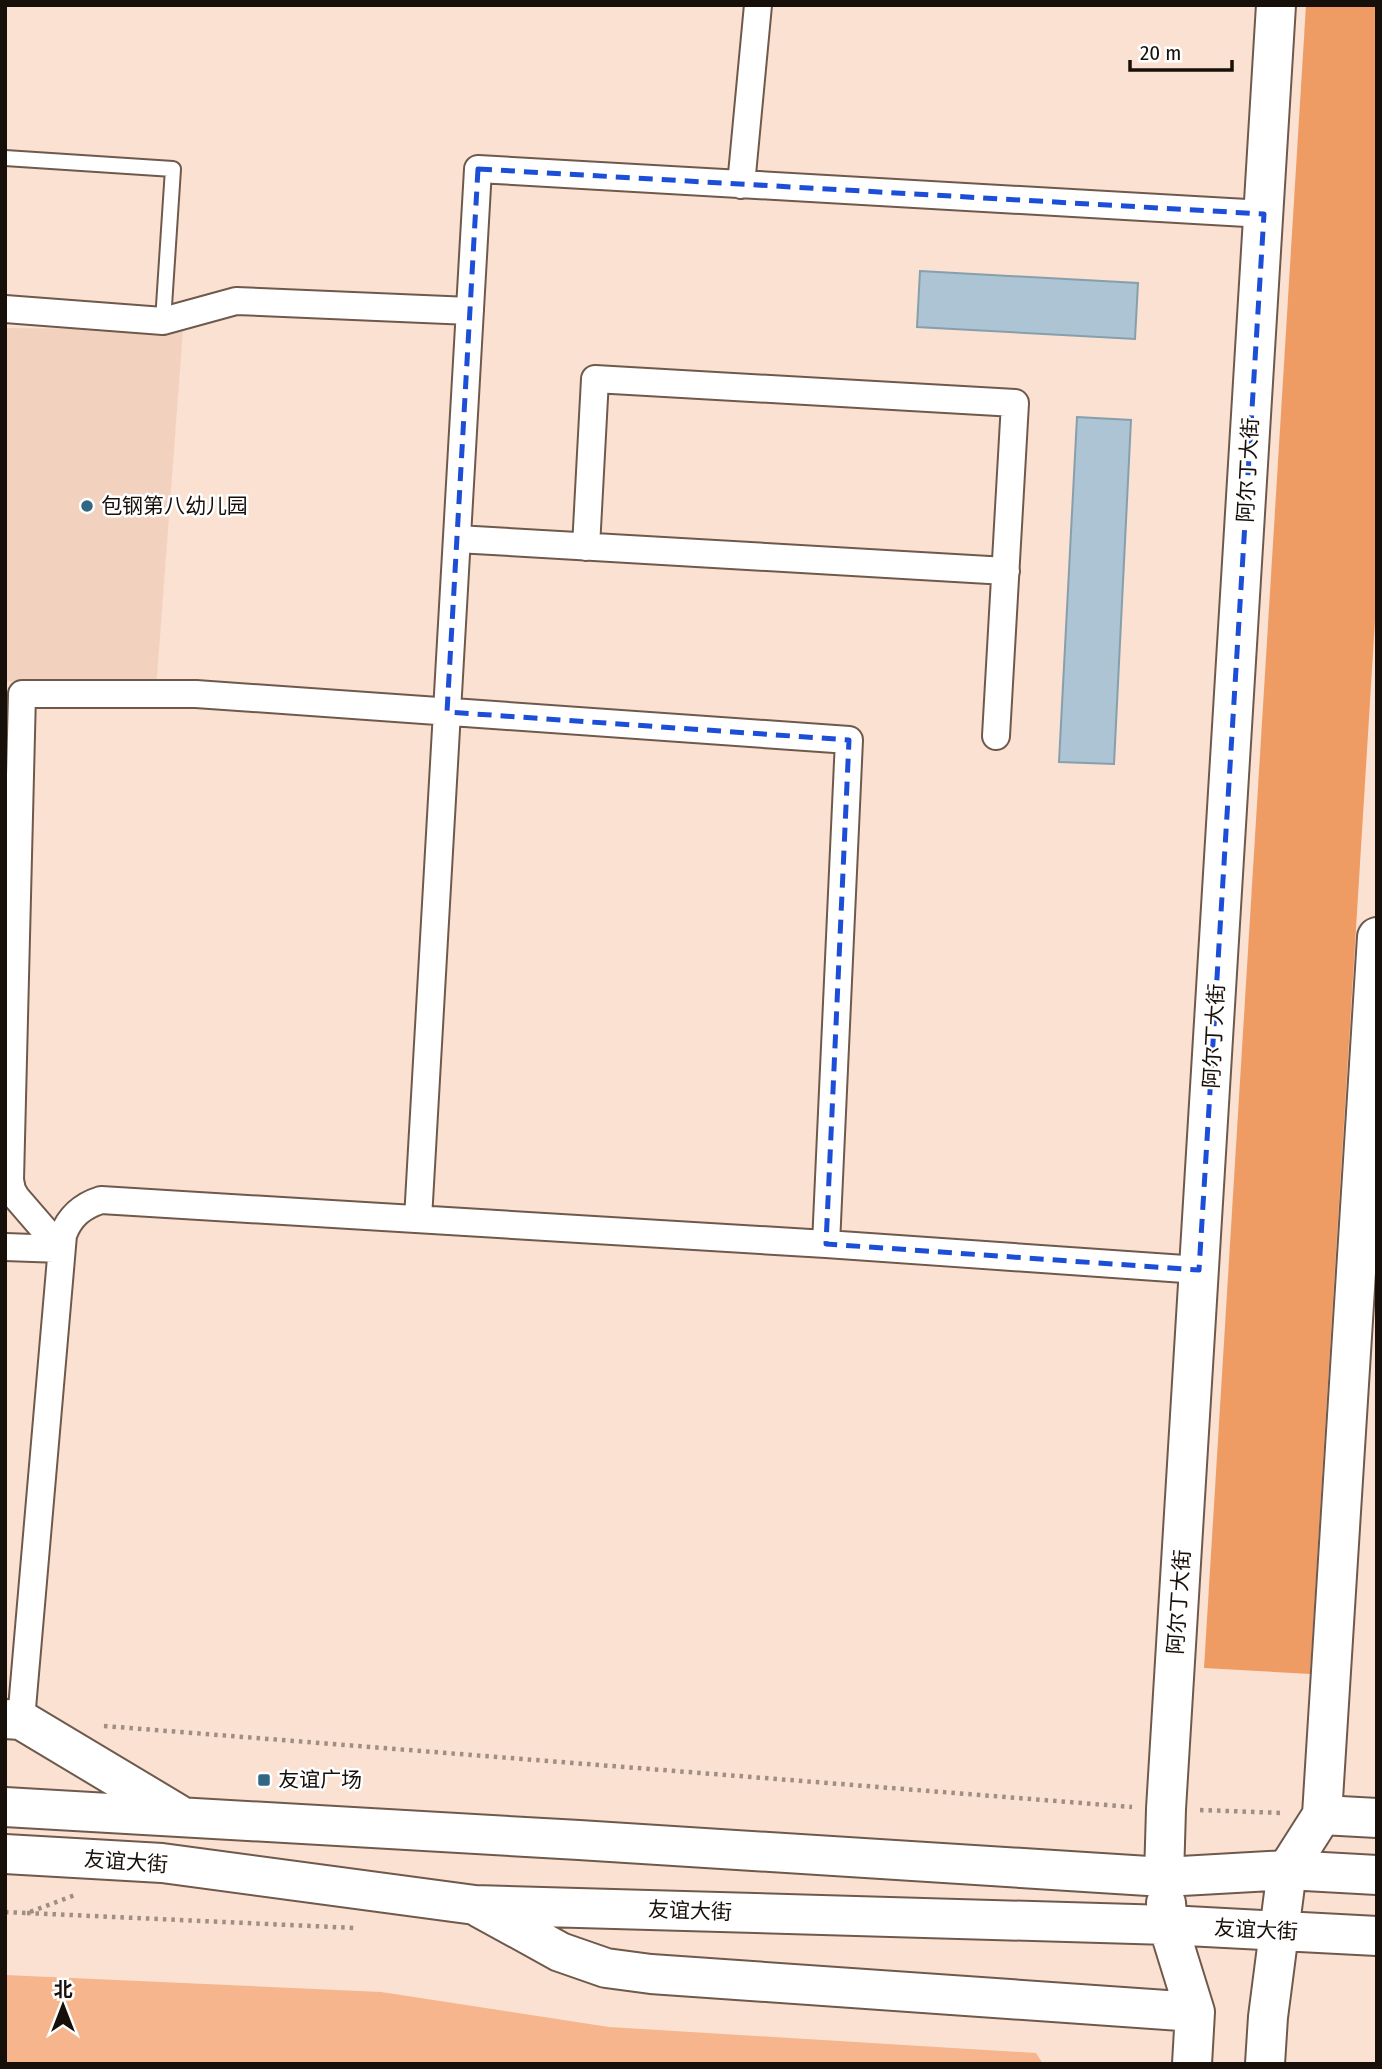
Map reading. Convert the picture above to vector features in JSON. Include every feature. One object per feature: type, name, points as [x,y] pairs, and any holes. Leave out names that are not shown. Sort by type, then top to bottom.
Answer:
[{"type":"main road","name":"阿尔丁大街","points":[[1192,2064],[1195,2012],[1168,1925],[1164,1877],[1166,1809],[1276,5]]},
{"type":"main road","points":[[1265,2064],[1268,2017],[1287,1870],[1322,1815],[1377,937]]},
{"type":"main road","points":[[13,1719],[183,1816]]},
{"type":"main road","points":[[5,1807],[1164,1877],[1287,1870],[1377,1875]]},
{"type":"main road","points":[[1322,1815],[1377,1818]]},
{"type":"main road","name":"友谊大街","points":[[5,1854],[162,1863],[475,1905],[1168,1925],[1377,1936]]},
{"type":"main road","points":[[475,1905],[560,1952],[606,1968],[639,1973],[1195,2012]]},
{"type":"street","points":[[741,185],[758,5]]},
{"type":"street","points":[[418,1219],[478,169],[1264,214]]},
{"type":"street","points":[[5,309],[163,321],[236,301],[470,311]]},
{"type":"street","points":[[586,547],[595,379],[1015,403],[996,736]]},
{"type":"street","points":[[457,539],[1006,572]]},
{"type":"street","points":[[61,1249],[16,1197],[10,1180],[22,694],[195,694],[849,740],[826,1244]]},
{"type":"street","points":[[13,1719],[61,1249],[63,1235],[76,1213],[86,1205],[101,1200],[826,1244],[1199,1270]]},
{"type":"street","points":[[5,1247],[61,1249]]},
{"type":"lane","points":[[5,158],[173,169],[163,321]]},
{"type":"path","points":[[104,1726],[1166,1809],[1322,1815]]},
{"type":"path","points":[[27,1913],[361,1929]]},
{"type":"highlighted area","points":[[478,169],[1264,214],[1199,1270],[826,1244],[849,740],[447,712]]},
{"type":"shaded area","points":[[1306,5],[1377,5],[1377,588],[1310,1674],[1204,1668]]},
{"type":"shaded area","name":"包钢第八幼儿园","points":[[5,328],[183,330],[156,690],[5,681]]},
{"type":"shaded area","points":[[5,1975],[381,1992],[609,2027],[1036,2053],[1043,2064],[5,2064]]},
{"type":"building","points":[[920,271],[1138,283],[1135,339],[917,327]]},
{"type":"building","points":[[1077,417],[1131,420],[1114,764],[1059,762]]},
{"type":"place","name":"包钢第八幼儿园","points":[[87,506]]},
{"type":"place","name":"友谊广场","points":[[264,1780]]}]
